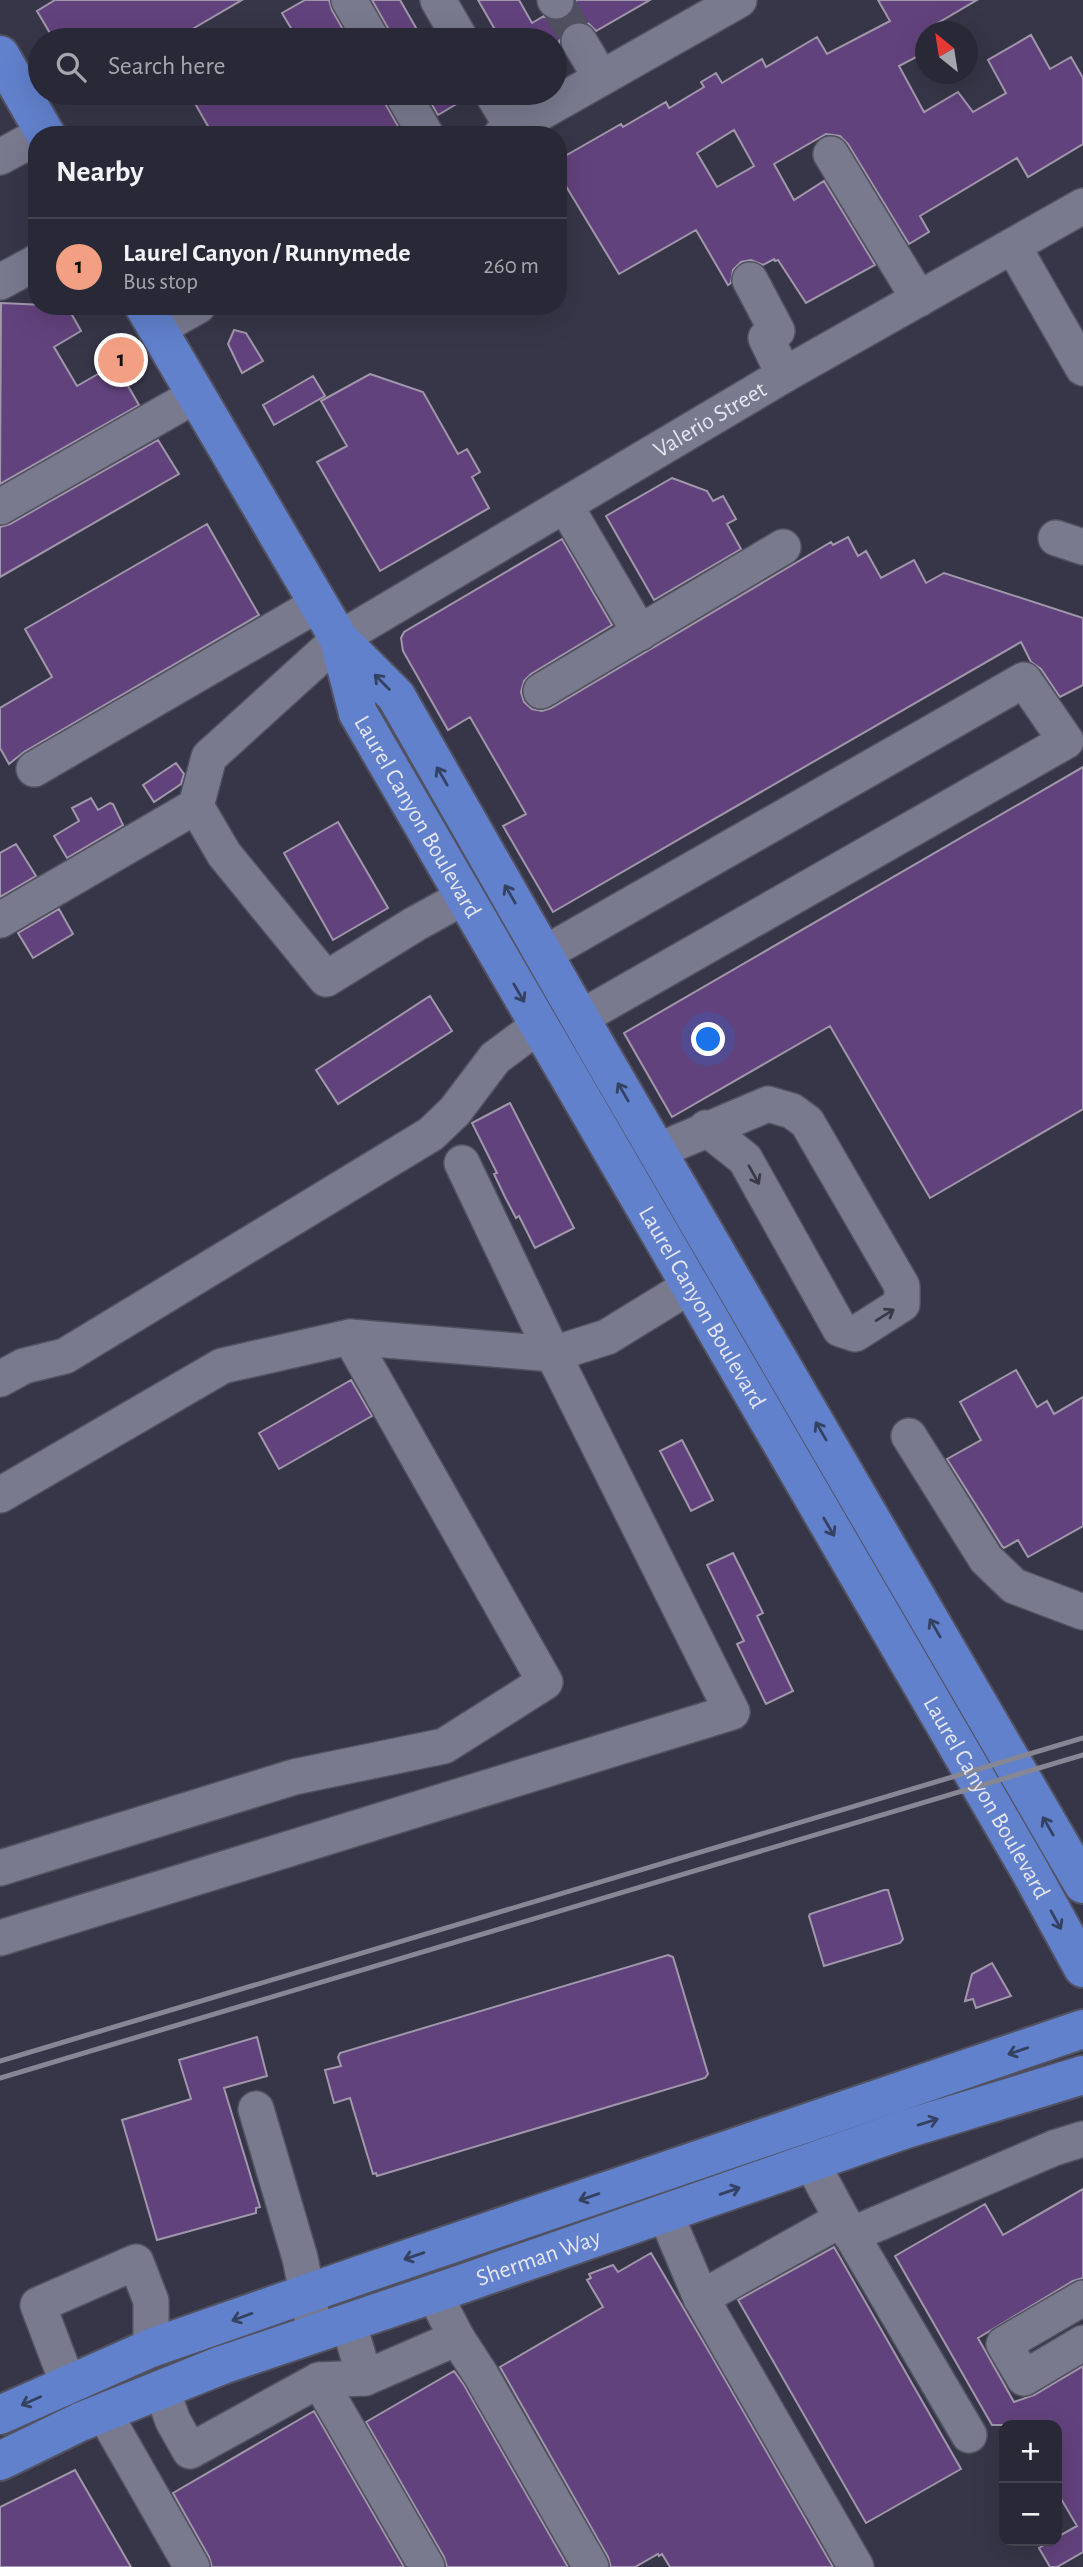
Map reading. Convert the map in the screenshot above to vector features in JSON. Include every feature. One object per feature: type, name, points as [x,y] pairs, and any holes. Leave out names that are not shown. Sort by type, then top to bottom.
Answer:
[{"type":"main road","points":[[0,55],[37,126]]},
{"type":"main road","name":"Laurel Canyon Boulevard","points":[[151,318],[339,639],[397,696],[580,1018],[1083,1884]]},
{"type":"main road","name":"Laurel Canyon Boulevard","points":[[339,639],[358,713],[1023,1859],[1083,1968]]},
{"type":"main road","points":[[622,1172],[657,1151]]},
{"type":"main road","name":"Sherman Way","points":[[0,2414],[152,2348],[1083,2029]]},
{"type":"main road","name":"Sherman Way","points":[[0,2461],[161,2388],[906,2129],[1083,2075]]},
{"type":"main road","points":[[654,2175],[665,2213]]},
{"type":"main road","points":[[152,2348],[161,2388]]},
{"type":"main road","points":[[68,2384],[92,2417]]},
{"type":"street","points":[[349,0],[365,28]]},
{"type":"street","points":[[438,0],[454,28]]},
{"type":"street","points":[[567,97],[739,0]]},
{"type":"street","points":[[579,41],[600,78]]},
{"type":"street","points":[[409,105],[421,126]]},
{"type":"street","points":[[497,105],[505,126]]},
{"type":"street","points":[[516,126],[553,105]]},
{"type":"street","points":[[0,157],[28,142]]},
{"type":"street","points":[[831,155],[919,299]]},
{"type":"street","name":"Valerio Street","points":[[196,806],[209,757],[339,639],[784,375],[1083,206]]},
{"type":"street","points":[[1013,246],[1083,368]]},
{"type":"street","points":[[0,282],[28,267]]},
{"type":"street","points":[[750,280],[777,331],[766,338],[784,375]]},
{"type":"street","points":[[0,507],[196,395]]},
{"type":"street","points":[[565,505],[640,633]]},
{"type":"street","points":[[541,691],[783,547]]},
{"type":"street","points":[[34,769],[318,604]]},
{"type":"street","points":[[544,954],[1024,680],[1066,741],[580,1018]]},
{"type":"street","points":[[0,920],[196,806],[224,854],[327,979],[464,897]]},
{"type":"street","points":[[0,1379],[24,1366],[65,1356],[431,1134],[455,1111],[495,1058],[538,1026]]},
{"type":"street","points":[[657,1151],[706,1128],[768,1104],[792,1111],[807,1122],[902,1286],[901,1304],[855,1334],[840,1329],[745,1158],[706,1128]]},
{"type":"street","points":[[0,1938],[732,1712],[553,1354],[462,1163]]},
{"type":"street","points":[[0,1495],[222,1366],[350,1337],[553,1354],[607,1337],[690,1286]]},
{"type":"street","points":[[0,1868],[294,1777],[444,1746],[545,1682],[350,1337]]},
{"type":"street","points":[[909,1436],[986,1559],[1014,1586],[1080,1611]]},
{"type":"street","points":[[256,2109],[300,2258],[306,2294],[365,2378]]},
{"type":"street","points":[[701,2298],[847,2227],[1083,2139]]},
{"type":"street","points":[[811,2162],[969,2435]]},
{"type":"street","points":[[665,2213],[701,2298],[856,2567]]},
{"type":"street","points":[[68,2384],[38,2305],[136,2262],[151,2301],[152,2348]]},
{"type":"street","points":[[434,2294],[591,2567]]},
{"type":"street","points":[[1083,2298],[1004,2344],[1024,2378],[1083,2343]]},
{"type":"street","points":[[161,2388],[173,2421],[190,2451],[319,2379],[365,2378],[457,2338]]},
{"type":"street","points":[[319,2379],[427,2567]]},
{"type":"street","points":[[92,2417],[192,2567]]},
{"type":"building","points":[[55,0],[242,0],[194,28],[47,28],[37,11]]},
{"type":"building","points":[[305,0],[329,0],[342,28],[291,28],[282,13]]},
{"type":"building","points":[[372,0],[400,0],[416,28],[388,28]]},
{"type":"building","points":[[478,0],[519,0],[532,23],[544,16],[551,21],[562,20],[571,15],[576,0],[650,0],[596,31],[588,23],[578,21],[569,23],[565,28],[494,28]]},
{"type":"building","points":[[878,0],[977,0],[941,21],[915,21],[915,58],[899,66],[924,112],[958,92],[973,112],[1006,93],[988,60],[1031,35],[1050,69],[1071,57],[1083,78],[1083,144],[1028,177],[1017,158],[920,216],[929,232],[909,244],[848,144],[840,136],[826,134],[774,164],[794,200],[824,181],[875,265],[806,303],[778,260],[774,259],[763,265],[751,260],[741,262],[733,270],[731,283],[728,285],[696,230],[619,274],[567,188],[567,155],[666,102],[669,108],[704,87],[701,82],[716,73],[722,83],[762,59],[766,67],[817,37],[827,54],[890,21]],"holes":[[[734,130],[754,166],[717,187],[697,153]]]},
{"type":"building","points":[[196,105],[386,105],[398,126],[208,126]]},
{"type":"building","points":[[432,105],[455,105],[438,115]]},
{"type":"building","points":[[1,303],[28,304],[28,315],[72,315],[81,331],[54,347],[77,386],[112,366],[114,369],[117,367],[139,405],[0,484]]},
{"type":"building","points":[[234,330],[246,333],[263,361],[242,373],[228,344]]},
{"type":"building","points":[[370,374],[423,392],[458,454],[467,449],[480,472],[472,477],[489,508],[380,571],[317,462],[347,446],[321,401]]},
{"type":"building","points":[[313,376],[325,396],[274,425],[263,405]]},
{"type":"building","points":[[158,440],[179,474],[0,577],[0,527],[10,524]]},
{"type":"building","points":[[672,478],[707,491],[713,501],[723,496],[736,519],[727,524],[741,549],[654,600],[606,516]]},
{"type":"building","points":[[207,524],[259,615],[24,752],[9,764],[0,748],[0,708],[52,677],[25,629]]},
{"type":"building","points":[[848,537],[858,556],[866,551],[881,578],[914,560],[926,583],[944,573],[1083,618],[1083,685],[1060,697],[1041,669],[1031,662],[1021,642],[553,912],[503,826],[526,814],[470,717],[448,730],[403,651],[401,638],[404,632],[562,539],[612,625],[531,674],[524,681],[521,692],[524,702],[532,709],[542,711],[831,542],[833,545]]},
{"type":"building","points":[[176,763],[184,774],[181,784],[154,802],[143,785]]},
{"type":"building","points":[[1083,767],[1083,1109],[930,1198],[830,1026],[672,1117],[624,1033]]},
{"type":"building","points":[[91,798],[98,810],[113,804],[123,825],[67,858],[54,836],[79,821],[72,808]]},
{"type":"building","points":[[338,822],[388,908],[333,940],[284,853]]},
{"type":"building","points":[[16,844],[36,876],[0,897],[0,853]]},
{"type":"building","points":[[59,909],[73,934],[33,958],[18,933]]},
{"type":"building","points":[[430,996],[452,1031],[338,1104],[316,1070]]},
{"type":"building","points":[[510,1103],[574,1228],[535,1248],[519,1216],[516,1218],[505,1197],[494,1174],[497,1173],[472,1123]]},
{"type":"building","points":[[1016,1370],[1037,1407],[1047,1401],[1054,1414],[1083,1397],[1083,1526],[1028,1557],[1018,1540],[1004,1548],[1002,1546],[947,1459],[981,1440],[960,1402]]},
{"type":"building","points":[[351,1380],[372,1416],[279,1469],[259,1433]]},
{"type":"building","points":[[682,1440],[713,1500],[691,1511],[660,1451]]},
{"type":"building","points":[[733,1553],[763,1613],[757,1616],[793,1691],[766,1704],[737,1644],[744,1641],[707,1565]]},
{"type":"building","points":[[888,1890],[903,1939],[900,1943],[824,1966],[810,1914]]},
{"type":"building","points":[[668,1955],[673,1957],[708,2074],[705,2078],[377,2176],[376,2173],[373,2174],[350,2098],[334,2103],[325,2070],[341,2066],[338,2057],[340,2053]]},
{"type":"building","points":[[992,1963],[1011,1996],[976,2008],[973,1999],[965,2001],[972,1974]]},
{"type":"building","points":[[257,2037],[267,2076],[224,2088],[260,2207],[256,2208],[256,2213],[157,2240],[122,2120],[191,2099],[179,2060]]},
{"type":"building","points":[[1083,2189],[1083,2278],[1073,2281],[978,2338],[1014,2402],[1034,2395],[1083,2366],[1083,2552],[1057,2567],[1050,2567],[1039,2548],[1062,2546],[1062,2534],[1077,2526],[1062,2500],[1062,2420],[999,2420],[999,2425],[992,2425],[895,2256],[985,2204],[1003,2235]]},
{"type":"building","points":[[834,2247],[961,2469],[866,2523],[738,2300]]},
{"type":"building","points":[[651,2253],[833,2567],[670,2567],[662,2554],[658,2554],[635,2567],[611,2567],[608,2557],[500,2367],[603,2307],[587,2280],[591,2278],[589,2274],[613,2265],[618,2272]]},
{"type":"building","points":[[454,2371],[568,2567],[447,2567],[444,2557],[366,2422]]},
{"type":"building","points":[[314,2411],[404,2567],[212,2567],[173,2493]]},
{"type":"building","points":[[75,2470],[131,2567],[0,2567],[0,2507]]},
{"type":"tunnel","points":[[556,1],[579,41]]},
{"type":"railway","points":[[0,2061],[1083,1738]]},
{"type":"railway","points":[[0,2078],[1083,1755]]},
{"type":"place","name":"Laurel Canyon / Runnymede","points":[[121,360]]}]
